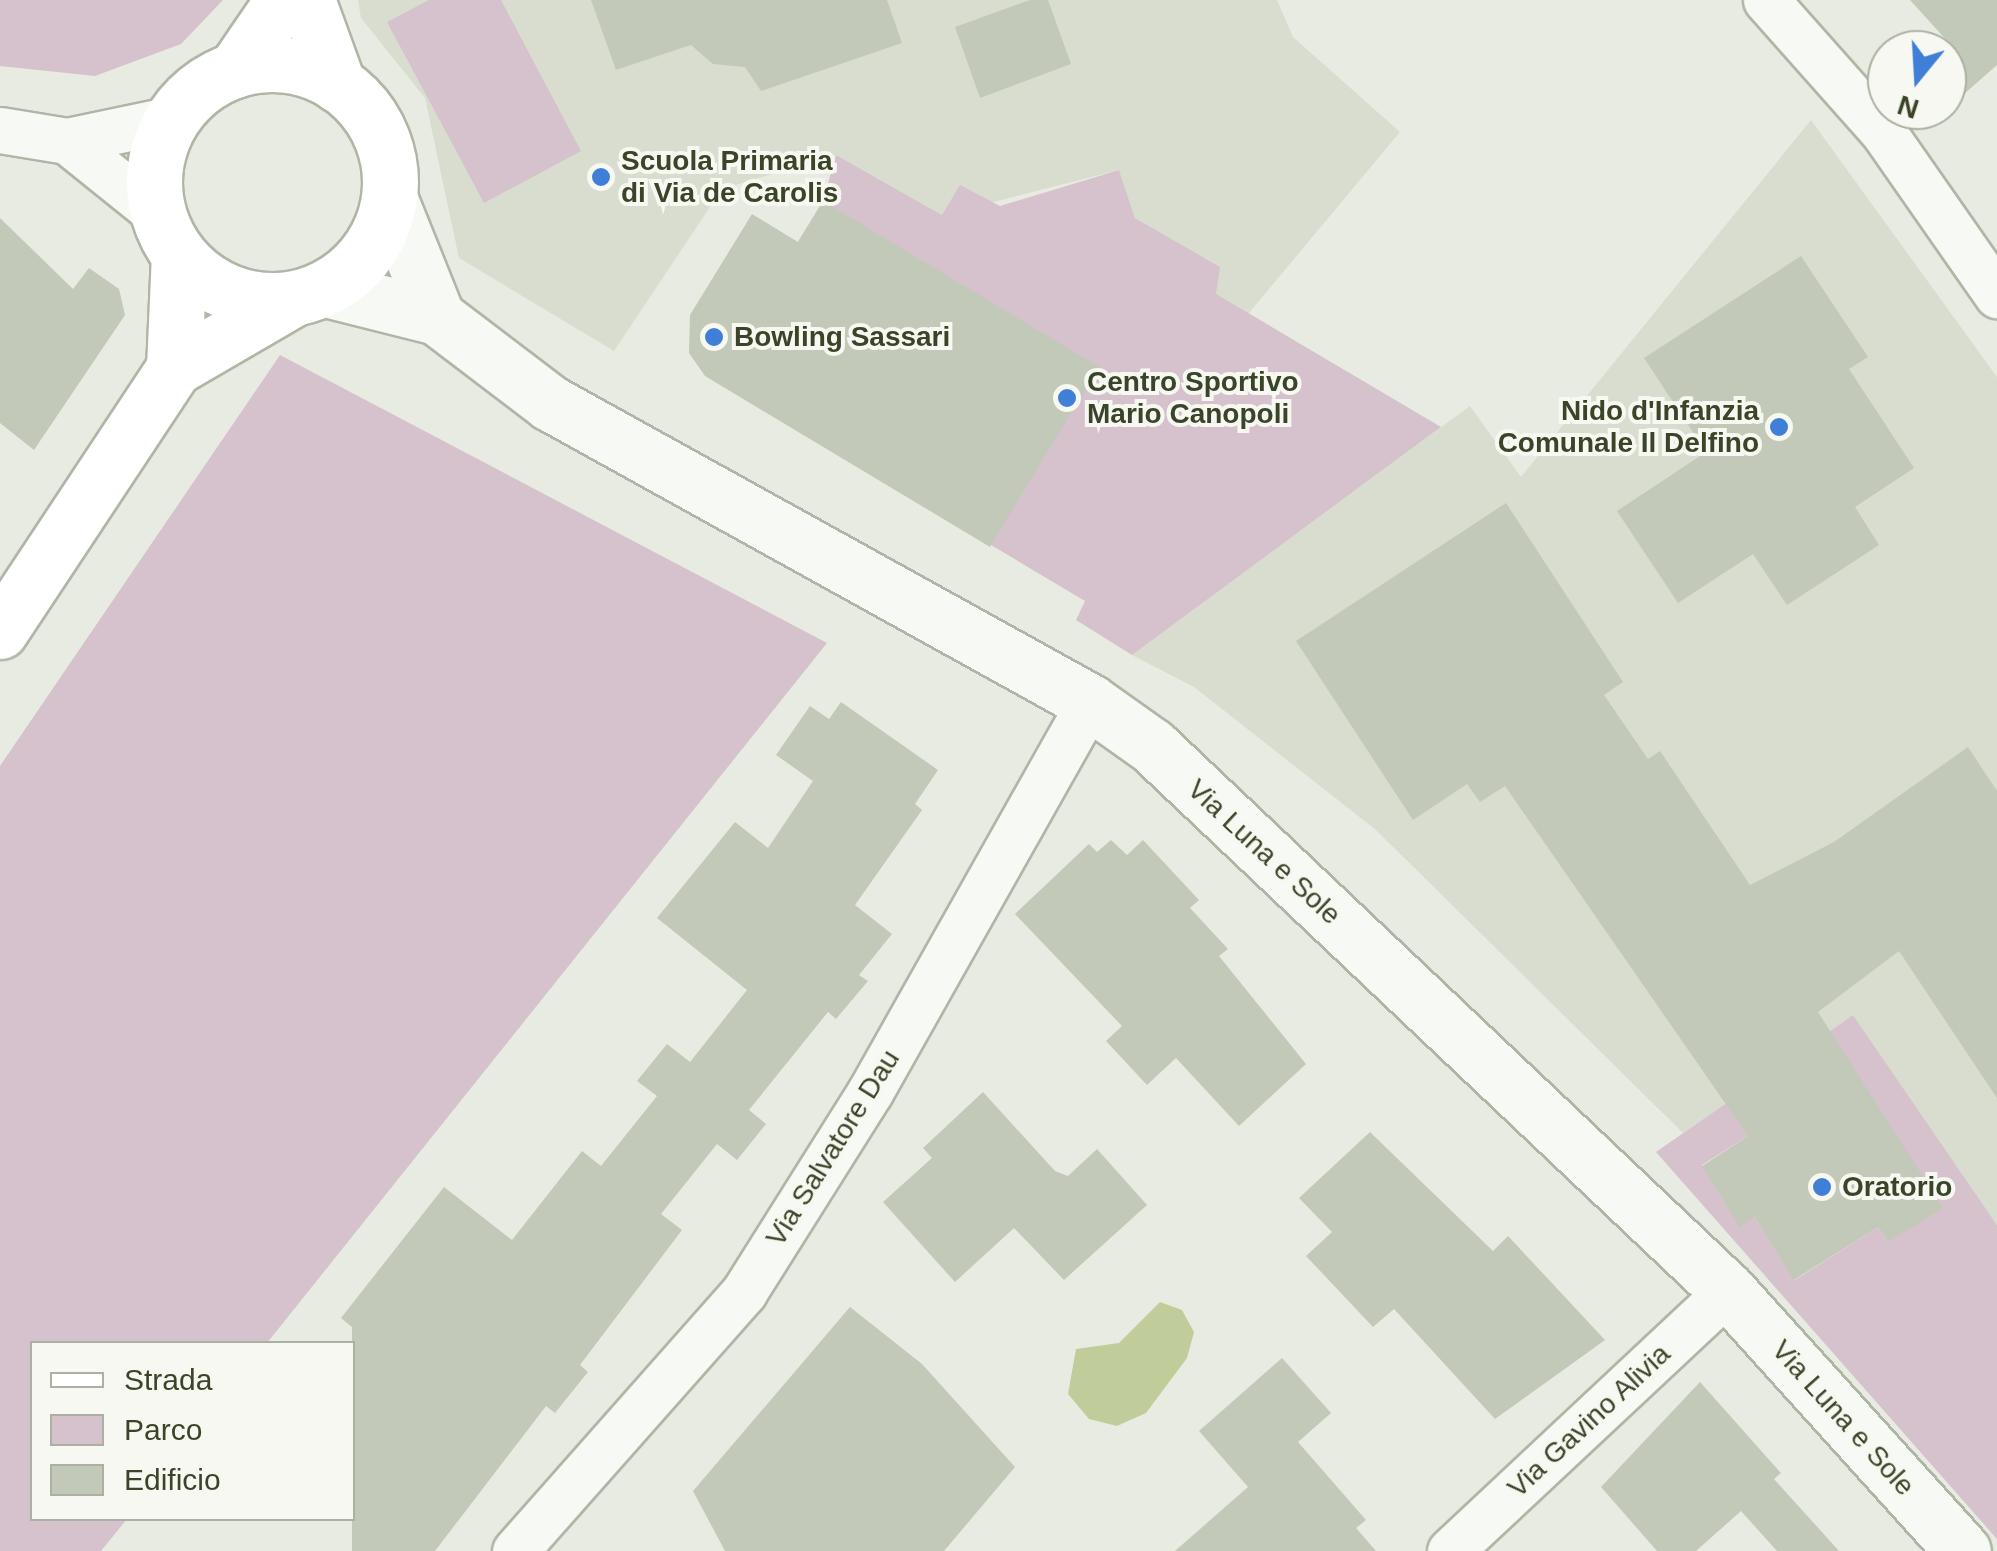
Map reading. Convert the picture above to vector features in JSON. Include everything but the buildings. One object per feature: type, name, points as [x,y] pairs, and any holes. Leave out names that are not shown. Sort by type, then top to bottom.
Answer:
[{"type":"main road","points":[[235,70],[283,0]]},
{"type":"main road","points":[[307,0],[338,86]]},
{"type":"main road","points":[[0,631],[174,368],[309,294],[367,251],[390,200],[377,128],[338,86],[289,64],[235,70],[188,97],[171,119],[154,160],[169,235],[174,368]]},
{"type":"main road","points":[[169,235],[219,289],[309,294]]},
{"type":"street","points":[[1766,0],[1884,133],[1997,294]]},
{"type":"street","points":[[0,130],[67,141],[171,119]]},
{"type":"street","points":[[67,141],[169,235]]},
{"type":"street","points":[[390,200],[437,317]]},
{"type":"street","name":"Via Luna e Sole","points":[[309,294],[437,317],[550,404],[1090,702],[1152,746],[1728,1291],[1963,1551]]},
{"type":"street","name":"Via Salvatore Dau","points":[[515,1551],[744,1292],[870,1092],[1090,702]]},
{"type":"street","name":"Via Gavino Alivia","points":[[1450,1551],[1728,1291]]},
{"type":"shaded area","name":"Scuola Primaria di Via de Carolis","points":[[358,0],[1277,0],[1293,37],[1400,132],[1248,314],[1215,294],[1219,267],[1135,218],[1119,170],[942,215],[836,155],[722,189],[614,351],[459,258],[425,98],[361,18]]},
{"type":"shaded area","points":[[1811,120],[1997,377],[1997,1225],[1853,1015],[1683,1133],[1376,830],[1194,687],[1132,655],[1470,406],[1521,477]]},
{"type":"shaded area","points":[[1160,1302],[1182,1310],[1194,1332],[1187,1358],[1146,1413],[1117,1426],[1089,1419],[1068,1394],[1076,1349],[1119,1343]]},
{"type":"green space","points":[[0,0],[223,0],[181,44],[95,76],[0,66]]},
{"type":"green space","points":[[429,0],[501,0],[581,151],[484,203],[387,22]]},
{"type":"green space","name":"Centro Sportivo Mario Canopoli","points":[[836,155],[942,215],[960,185],[1000,206],[1119,170],[1135,218],[1220,267],[1216,294],[1441,427],[1132,655],[1076,620],[1085,601],[714,380],[823,201]]},
{"type":"green space","points":[[280,355],[827,643],[269,1341],[30,1341],[30,1521],[125,1521],[101,1551],[0,1551],[0,766]]},
{"type":"green space","points":[[1853,1015],[1997,1225],[1997,1539],[1656,1152]],"holes":[[[1854,1069],[1888,1242],[1878,1227],[1795,1280],[1755,1217],[1740,1226],[1702,1165]]]},
{"type":"place","name":"Scuola Primaria di Via de Carolis","points":[[601,177]]},
{"type":"place","name":"Bowling Sassari","points":[[714,337]]},
{"type":"place","name":"Centro Sportivo Mario Canopoli","points":[[1067,398]]},
{"type":"place","name":"Nido d'Infanzia Comunale Il Delfino","points":[[1779,427]]},
{"type":"place","name":"Oratorio","points":[[1822,1187]]}]
